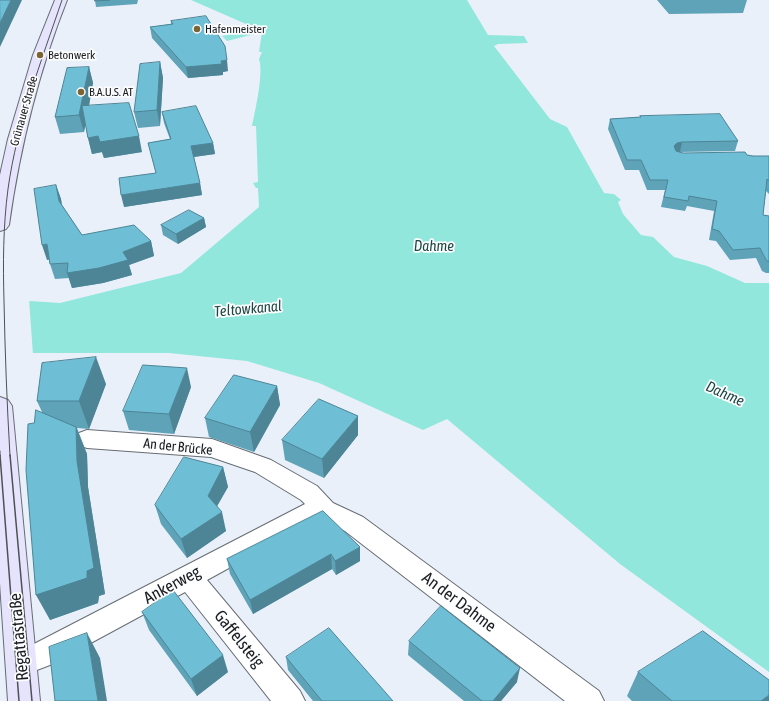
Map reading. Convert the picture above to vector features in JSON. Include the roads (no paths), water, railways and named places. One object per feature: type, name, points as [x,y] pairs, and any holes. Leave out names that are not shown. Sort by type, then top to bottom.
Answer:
[{"type":"main road","name":"Grünauer Straße","points":[[0,225],[13,147],[26,102],[61,0]]},
{"type":"main road","name":"Regattastraße","points":[[0,406],[24,701]]},
{"type":"street","name":"An der Brücke","points":[[87,439],[212,448],[263,466],[309,493],[324,510]]},
{"type":"street","name":"Ankerweg","points":[[21,662],[40,656],[306,514],[324,510]]},
{"type":"street","name":"An der Dahme","points":[[324,510],[354,524],[577,698]]},
{"type":"street","name":"Gaffelsteig","points":[[189,577],[290,701]]},
{"type":"water","name":"Dahme","points":[[191,0],[467,0],[488,35],[524,36],[528,43],[498,44],[494,46],[550,119],[567,127],[604,193],[614,194],[621,200],[618,202],[623,214],[641,235],[653,237],[674,257],[707,266],[745,283],[769,283],[769,672],[620,564],[447,419],[423,430],[319,383],[247,361],[169,353],[11,353],[0,307],[30,301],[60,303],[181,273],[259,207],[258,188],[256,188],[253,183],[258,182],[256,126],[252,126],[260,82],[259,59],[262,52],[259,52],[262,32],[227,41],[222,36],[258,29],[259,27],[246,24]]},
{"type":"tram line","points":[[10,456],[6,379],[4,287],[6,203],[17,141],[38,70],[62,0]]},
{"type":"tram line","points":[[0,455],[19,701]]},
{"type":"tram line","points":[[10,455],[32,701]]},
{"type":"place","name":"Hafenmeister","points":[[197,29]]},
{"type":"place","name":"Betonwerk","points":[[40,55]]},
{"type":"place","name":"B.A.U.S. AT","points":[[81,92]]},
{"type":"water label","name":"Teltowkanal","points":[[248,309]]}]
